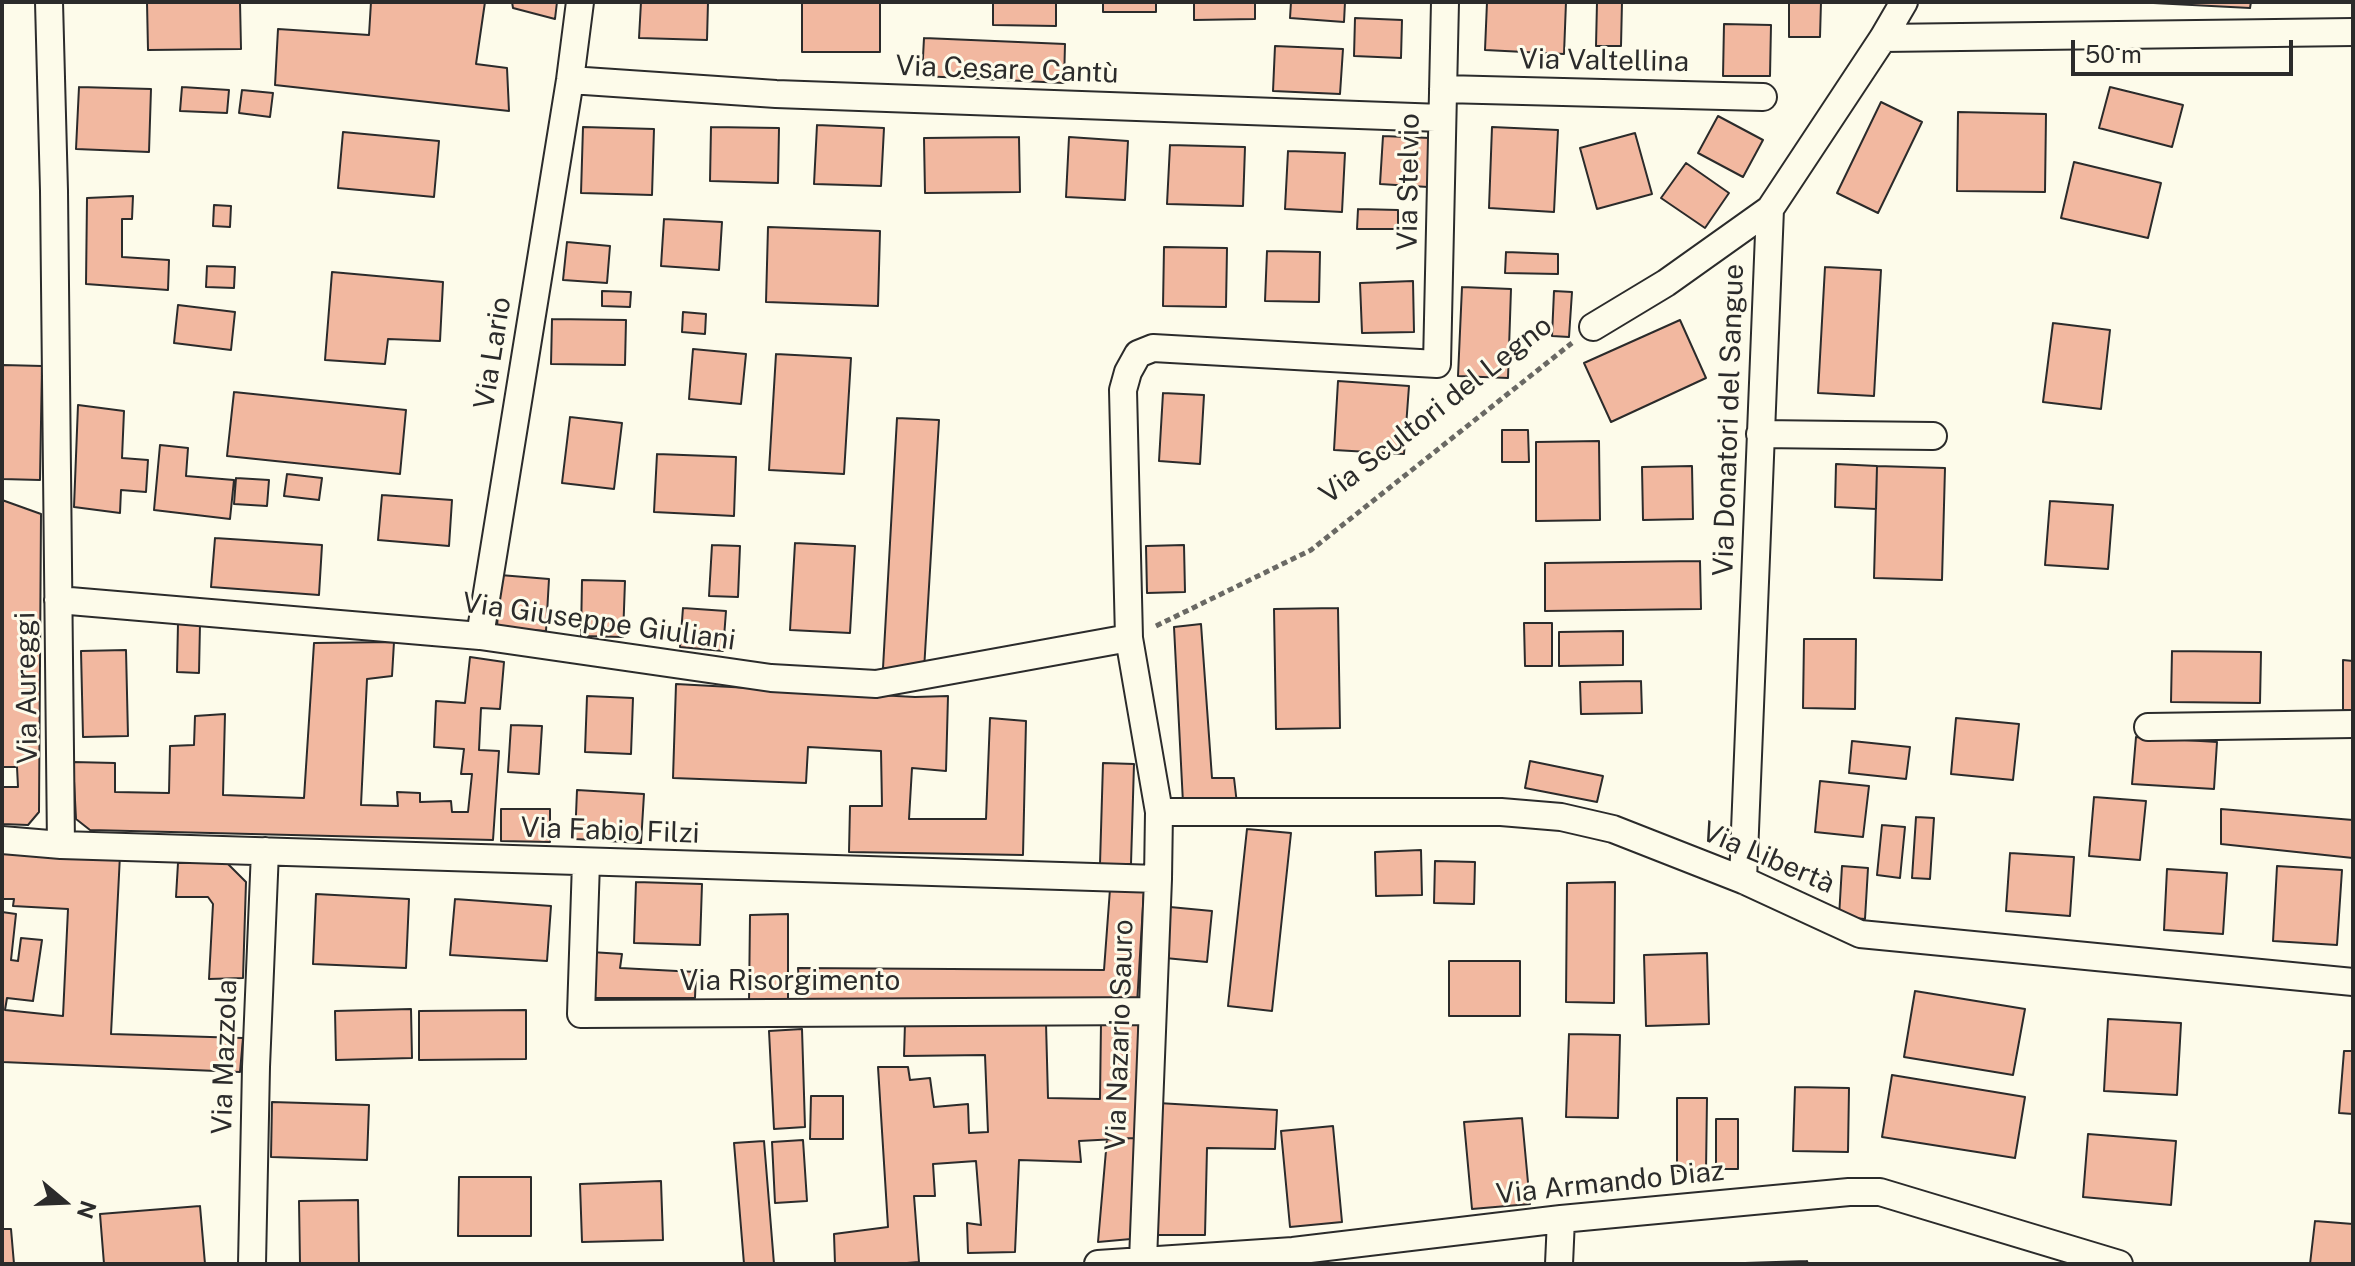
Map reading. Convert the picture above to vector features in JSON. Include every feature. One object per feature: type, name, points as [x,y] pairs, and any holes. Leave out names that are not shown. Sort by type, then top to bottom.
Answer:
[{"type":"street","name":"Via Aureggi","points":[[49,2],[61,845]]},
{"type":"street","name":"Via Lario","points":[[480,636],[580,2]]},
{"type":"street","name":"Via Stelvio","points":[[1123,390],[1138,354],[1153,348],[1437,364],[1445,2]]},
{"type":"street","points":[[1770,209],[1904,2]]},
{"type":"street","points":[[1883,38],[2353,32]]},
{"type":"street","name":"Via Cesare Cantù","points":[[570,80],[776,94],[1442,118]]},
{"type":"street","name":"Via Valtellina","points":[[1443,89],[1763,97]]},
{"type":"street","name":"Via Scultori del Legno","points":[[1593,327],[1666,283],[1770,209]]},
{"type":"street","name":"Via Donatori del Sangue","points":[[1743,880],[1770,209]]},
{"type":"street","name":"Via Nazario Sauro","points":[[1123,390],[1129,638],[1159,812],[1143,1260]]},
{"type":"street","points":[[1760,434],[1933,436]]},
{"type":"street","name":"Via Giuseppe Giuliani","points":[[58,600],[480,636],[771,678],[876,684],[1129,638]]},
{"type":"street","points":[[2148,727],[2353,724]]},
{"type":"street","name":"Via Libertà","points":[[1159,812],[1501,812],[1561,817],[1613,829],[1743,880],[1860,934],[2353,982]]},
{"type":"street","name":"Via Fabio Filzi","points":[[2,840],[61,845],[1158,879]]},
{"type":"street","name":"Via Mazzola","points":[[252,1264],[265,851]]},
{"type":"street","name":"Via Risorgimento","points":[[586,862],[581,1014],[1152,1011]]},
{"type":"street","name":"Via Armando Diaz","points":[[1098,1264],[1293,1251],[1561,1219],[1849,1192],[1880,1192],[2119,1264]]},
{"type":"street","points":[[1559,1264],[1561,1219]]},
{"type":"path","name":"Via Scultori del Legno","points":[[1129,638],[1311,550],[1593,327]]},
{"type":"building","points":[[147,2],[240,2],[241,49],[148,50]]},
{"type":"building","points":[[371,2],[485,2],[476,64],[507,68],[509,111],[275,85],[278,29],[369,35]]},
{"type":"building","points":[[512,2],[557,2],[555,19],[513,8]]},
{"type":"building","points":[[641,2],[708,2],[707,40],[639,38]]},
{"type":"building","points":[[802,2],[880,2],[880,52],[802,52]]},
{"type":"building","points":[[993,2],[1056,2],[1056,26],[993,25]]},
{"type":"building","points":[[1103,2],[1156,2],[1156,12],[1103,12]]},
{"type":"building","points":[[1194,2],[1255,2],[1255,19],[1194,20]]},
{"type":"building","points":[[1291,2],[1345,2],[1344,22],[1290,18]]},
{"type":"building","points":[[1487,2],[1566,2],[1564,54],[1485,50]]},
{"type":"building","points":[[1597,2],[1622,2],[1621,46],[1596,46]]},
{"type":"building","points":[[1789,2],[1821,2],[1820,37],[1789,37]]},
{"type":"building","points":[[2134,2],[2251,2],[2250,8]]},
{"type":"building","points":[[1355,18],[1402,20],[1401,58],[1354,56]]},
{"type":"building","points":[[1724,24],[1771,25],[1770,76],[1723,76]]},
{"type":"building","points":[[924,38],[1065,44],[1064,83],[922,76]]},
{"type":"building","points":[[1275,46],[1343,49],[1340,94],[1273,91]]},
{"type":"building","points":[[79,87],[151,89],[149,152],[76,149]]},
{"type":"building","points":[[182,87],[229,90],[227,113],[180,111]]},
{"type":"building","points":[[2110,87],[2183,105],[2172,147],[2099,128]]},
{"type":"building","points":[[242,90],[273,93],[270,117],[239,113]]},
{"type":"building","points":[[1881,102],[1922,122],[1878,213],[1837,193]]},
{"type":"building","points":[[1958,112],[2046,114],[2045,192],[1957,191]]},
{"type":"building","points":[[1718,116],[1763,140],[1743,177],[1698,153]]},
{"type":"building","points":[[817,125],[884,128],[881,186],[814,184]]},
{"type":"building","points":[[583,127],[654,129],[652,195],[581,193]]},
{"type":"building","points":[[711,127],[779,128],[778,183],[710,181]]},
{"type":"building","points":[[1492,127],[1558,130],[1554,212],[1489,208]]},
{"type":"building","points":[[343,132],[439,141],[434,197],[338,188]]},
{"type":"building","points":[[1635,133],[1652,194],[1597,209],[1580,148]]},
{"type":"building","points":[[1383,136],[1430,138],[1428,187],[1380,184]]},
{"type":"building","points":[[1019,137],[1020,192],[925,193],[924,138]]},
{"type":"building","points":[[1069,137],[1128,141],[1125,200],[1066,197]]},
{"type":"building","points":[[1170,145],[1245,147],[1243,206],[1167,204]]},
{"type":"building","points":[[1288,151],[1345,153],[1342,212],[1285,209]]},
{"type":"building","points":[[2074,162],[2161,183],[2148,238],[2061,218]]},
{"type":"building","points":[[1686,163],[1729,193],[1705,228],[1661,198]]},
{"type":"building","points":[[133,196],[132,219],[122,219],[122,257],[169,260],[168,290],[86,284],[87,198]]},
{"type":"building","points":[[214,205],[231,206],[230,227],[213,226]]},
{"type":"building","points":[[1358,209],[1398,210],[1398,229],[1357,229]]},
{"type":"building","points":[[664,219],[722,222],[719,270],[661,266]]},
{"type":"building","points":[[768,227],[880,231],[878,306],[766,302]]},
{"type":"building","points":[[567,242],[610,246],[607,283],[563,280]]},
{"type":"building","points":[[1164,247],[1227,248],[1226,307],[1163,306]]},
{"type":"building","points":[[1267,251],[1320,252],[1319,302],[1265,301]]},
{"type":"building","points":[[1506,252],[1558,254],[1558,274],[1505,273]]},
{"type":"building","points":[[207,266],[235,267],[234,288],[206,287]]},
{"type":"building","points":[[1825,267],[1881,270],[1874,396],[1818,393]]},
{"type":"building","points":[[332,272],[443,282],[440,341],[388,339],[385,364],[325,360]]},
{"type":"building","points":[[1413,281],[1414,332],[1362,333],[1360,283]]},
{"type":"building","points":[[1462,287],[1511,289],[1508,378],[1458,376]]},
{"type":"building","points":[[602,291],[631,292],[630,307],[602,306]]},
{"type":"building","points":[[1554,291],[1572,292],[1569,337],[1552,336]]},
{"type":"building","points":[[178,305],[235,312],[231,350],[174,343]]},
{"type":"building","points":[[683,312],[706,314],[705,334],[682,332]]},
{"type":"building","points":[[552,319],[626,320],[625,365],[551,364]]},
{"type":"building","points":[[1680,320],[1706,378],[1611,422],[1584,363]]},
{"type":"building","points":[[2053,323],[2110,330],[2101,409],[2043,402]]},
{"type":"building","points":[[693,349],[746,354],[741,404],[689,399]]},
{"type":"building","points":[[776,354],[851,358],[844,474],[769,470]]},
{"type":"building","points":[[3,365],[42,366],[40,480],[2,479]]},
{"type":"building","points":[[1338,381],[1409,386],[1404,454],[1334,450]]},
{"type":"building","points":[[234,392],[406,410],[400,474],[227,456]]},
{"type":"building","points":[[1163,393],[1204,395],[1200,464],[1159,461]]},
{"type":"building","points":[[78,405],[124,411],[122,458],[148,460],[146,492],[121,490],[120,513],[74,507]]},
{"type":"building","points":[[570,417],[622,423],[614,489],[562,483]]},
{"type":"building","points":[[897,418],[939,420],[924,670],[883,668]]},
{"type":"building","points":[[1502,430],[1528,430],[1529,462],[1502,462]]},
{"type":"building","points":[[1599,441],[1600,520],[1536,521],[1536,442]]},
{"type":"building","points":[[160,445],[188,448],[186,476],[234,480],[230,519],[154,510]]},
{"type":"building","points":[[657,454],[736,457],[734,516],[654,512]]},
{"type":"building","points":[[1836,464],[1877,466],[1876,509],[1835,507]]},
{"type":"building","points":[[1692,466],[1693,519],[1643,520],[1642,467]]},
{"type":"building","points":[[1877,466],[1945,468],[1942,580],[1874,578]]},
{"type":"building","points":[[287,474],[322,478],[319,500],[284,496]]},
{"type":"building","points":[[236,478],[269,480],[267,506],[234,504]]},
{"type":"building","points":[[382,495],[452,500],[449,546],[378,540]]},
{"type":"building","points":[[2,500],[41,514],[39,812],[28,825],[2,824],[2,787],[18,787],[17,767],[2,767]]},
{"type":"building","points":[[2050,501],[2113,505],[2108,569],[2045,565]]},
{"type":"building","points":[[215,538],[322,545],[319,595],[211,587]]},
{"type":"building","points":[[795,543],[855,546],[850,633],[790,630]]},
{"type":"building","points":[[712,545],[740,546],[738,597],[709,596]]},
{"type":"building","points":[[1184,545],[1185,592],[1147,593],[1146,546]]},
{"type":"building","points":[[1700,561],[1701,609],[1545,611],[1545,563]]},
{"type":"building","points":[[500,575],[549,579],[546,631],[497,628]]},
{"type":"building","points":[[582,580],[625,581],[623,637],[581,636]]},
{"type":"building","points":[[683,608],[726,611],[723,651],[680,647]]},
{"type":"building","points":[[1338,608],[1340,728],[1276,729],[1274,609]]},
{"type":"building","points":[[178,623],[200,624],[199,673],[177,672]]},
{"type":"building","points":[[1524,623],[1552,623],[1552,666],[1525,666]]},
{"type":"building","points":[[1201,624],[1212,778],[1234,778],[1237,804],[1183,803],[1174,627]]},
{"type":"building","points":[[1623,631],[1623,665],[1559,666],[1559,632]]},
{"type":"building","points":[[1804,639],[1856,639],[1855,709],[1803,708]]},
{"type":"building","points":[[394,642],[392,676],[367,679],[361,805],[398,806],[397,792],[420,793],[420,802],[451,801],[452,812],[468,812],[472,774],[461,774],[464,749],[434,747],[436,701],[465,703],[470,657],[504,662],[500,709],[481,708],[479,750],[499,751],[493,840],[90,830],[76,819],[73,762],[115,763],[115,792],[169,793],[170,746],[194,745],[195,716],[225,714],[223,795],[304,798],[314,643]]},
{"type":"building","points":[[126,650],[128,736],[83,737],[81,651]]},
{"type":"building","points":[[2172,651],[2261,652],[2260,703],[2171,702]]},
{"type":"building","points":[[2343,660],[2353,661],[2353,710],[2343,710]]},
{"type":"building","points":[[1641,681],[1642,713],[1581,714],[1580,682]]},
{"type":"building","points":[[676,684],[915,697],[948,696],[946,771],[912,768],[909,819],[986,819],[990,718],[1026,721],[1023,855],[849,852],[850,806],[882,806],[881,751],[808,747],[806,783],[673,778]]},
{"type":"building","points":[[587,696],[633,698],[631,754],[585,752]]},
{"type":"building","points":[[1956,718],[2019,724],[2013,780],[1951,774]]},
{"type":"building","points":[[511,725],[542,726],[539,774],[508,772]]},
{"type":"building","points":[[2136,737],[2217,742],[2214,789],[2132,784]]},
{"type":"building","points":[[1852,741],[1910,747],[1906,779],[1849,773]]},
{"type":"building","points":[[1530,761],[1603,776],[1597,802],[1525,788]]},
{"type":"building","points":[[1103,763],[1134,764],[1131,864],[1100,864]]},
{"type":"building","points":[[1820,781],[1869,786],[1863,837],[1815,832]]},
{"type":"building","points":[[577,790],[644,794],[641,843],[575,839]]},
{"type":"building","points":[[2094,797],[2146,801],[2140,860],[2089,856]]},
{"type":"building","points":[[501,809],[550,809],[550,842],[501,841]]},
{"type":"building","points":[[2221,809],[2353,820],[2353,858],[2221,844]]},
{"type":"building","points":[[1916,817],[1934,818],[1930,879],[1912,878]]},
{"type":"building","points":[[1882,825],[1905,827],[1900,878],[1877,875]]},
{"type":"building","points":[[1247,829],[1291,833],[1272,1011],[1228,1006]]},
{"type":"building","points":[[2,848],[120,855],[111,1034],[243,1038],[240,1072],[2,1062],[2,912],[16,914],[11,960],[18,961],[21,938],[42,940],[33,1001],[7,998],[5,1010],[63,1016],[68,909],[13,906],[14,899],[2,899]]},
{"type":"building","points":[[1421,850],[1422,895],[1376,896],[1375,852]]},
{"type":"building","points":[[2010,853],[2074,857],[2070,916],[2006,911]]},
{"type":"building","points":[[1435,861],[1475,862],[1474,904],[1434,903]]},
{"type":"building","points":[[226,862],[246,882],[243,978],[209,979],[213,904],[208,897],[176,897],[178,863]]},
{"type":"building","points":[[1842,866],[1868,868],[1865,919],[1839,917]]},
{"type":"building","points":[[2277,866],[2342,870],[2337,945],[2273,941]]},
{"type":"building","points":[[2167,869],[2227,873],[2223,934],[2164,930]]},
{"type":"building","points":[[636,882],[702,884],[700,945],[634,943]]},
{"type":"building","points":[[1615,882],[1614,1003],[1566,1002],[1567,883]]},
{"type":"building","points":[[1110,889],[1144,890],[1137,1004],[800,1003],[798,968],[1104,970]]},
{"type":"building","points":[[316,894],[409,899],[406,968],[313,964]]},
{"type":"building","points":[[455,899],[551,906],[547,961],[450,955]]},
{"type":"building","points":[[1170,907],[1212,911],[1207,962],[1165,958]]},
{"type":"building","points":[[788,914],[788,1003],[749,1003],[750,915]]},
{"type":"building","points":[[591,952],[622,954],[620,968],[696,972],[695,998],[593,998]]},
{"type":"building","points":[[1707,953],[1709,1024],[1646,1026],[1644,955]]},
{"type":"building","points":[[1449,961],[1520,961],[1520,1016],[1449,1016]]},
{"type":"building","points":[[1915,991],[2025,1009],[2013,1075],[1904,1057]]},
{"type":"building","points":[[411,1009],[412,1058],[336,1060],[335,1011]]},
{"type":"building","points":[[526,1010],[526,1059],[419,1060],[419,1011]]},
{"type":"building","points":[[2108,1019],[2181,1023],[2177,1095],[2104,1091]]},
{"type":"building","points":[[1139,1020],[1135,1138],[1079,1141],[1081,1162],[1019,1160],[1015,1252],[968,1253],[967,1223],[981,1225],[976,1161],[933,1164],[935,1196],[914,1196],[919,1262],[835,1264],[834,1234],[888,1227],[878,1067],[908,1067],[910,1080],[930,1078],[934,1107],[968,1104],[969,1133],[988,1132],[985,1055],[904,1056],[905,1023],[1046,1023],[1048,1098],[1100,1099],[1101,1022]]},
{"type":"building","points":[[802,1029],[805,1127],[774,1129],[769,1031]]},
{"type":"building","points":[[1569,1034],[1620,1035],[1618,1118],[1566,1117]]},
{"type":"building","points":[[2344,1051],[2353,1051],[2353,1114],[2339,1113]]},
{"type":"building","points":[[1892,1075],[2025,1097],[2015,1158],[1882,1137]]},
{"type":"building","points":[[1795,1087],[1849,1088],[1848,1152],[1793,1151]]},
{"type":"building","points":[[811,1096],[843,1096],[843,1139],[810,1139]]},
{"type":"building","points":[[1677,1098],[1707,1098],[1706,1172],[1677,1171]]},
{"type":"building","points":[[272,1102],[369,1105],[367,1160],[271,1157]]},
{"type":"building","points":[[1158,1103],[1277,1110],[1275,1149],[1207,1148],[1205,1235],[1152,1235]]},
{"type":"building","points":[[1522,1118],[1530,1204],[1472,1209],[1464,1122]]},
{"type":"building","points":[[1716,1119],[1738,1119],[1738,1169],[1716,1169]]},
{"type":"building","points":[[1333,1126],[1342,1222],[1290,1227],[1281,1131]]},
{"type":"building","points":[[2088,1134],[2176,1141],[2171,1205],[2083,1197]]},
{"type":"building","points":[[1135,1138],[1131,1239],[1098,1242],[1107,1139]]},
{"type":"building","points":[[803,1140],[807,1201],[775,1203],[772,1142]]},
{"type":"building","points":[[764,1141],[774,1264],[744,1264],[734,1143]]},
{"type":"building","points":[[459,1177],[531,1177],[531,1236],[458,1236]]},
{"type":"building","points":[[661,1181],[663,1240],[582,1242],[580,1184]]},
{"type":"building","points":[[358,1200],[359,1264],[300,1264],[299,1201]]},
{"type":"building","points":[[200,1206],[205,1264],[104,1264],[100,1214]]},
{"type":"building","points":[[2315,1221],[2353,1224],[2353,1264],[2310,1264]]},
{"type":"building","points":[[2,1229],[11,1229],[14,1264],[2,1264]]},
{"type":"building","points":[[1807,1261],[1808,1264],[1745,1264],[1745,1263]]}]
